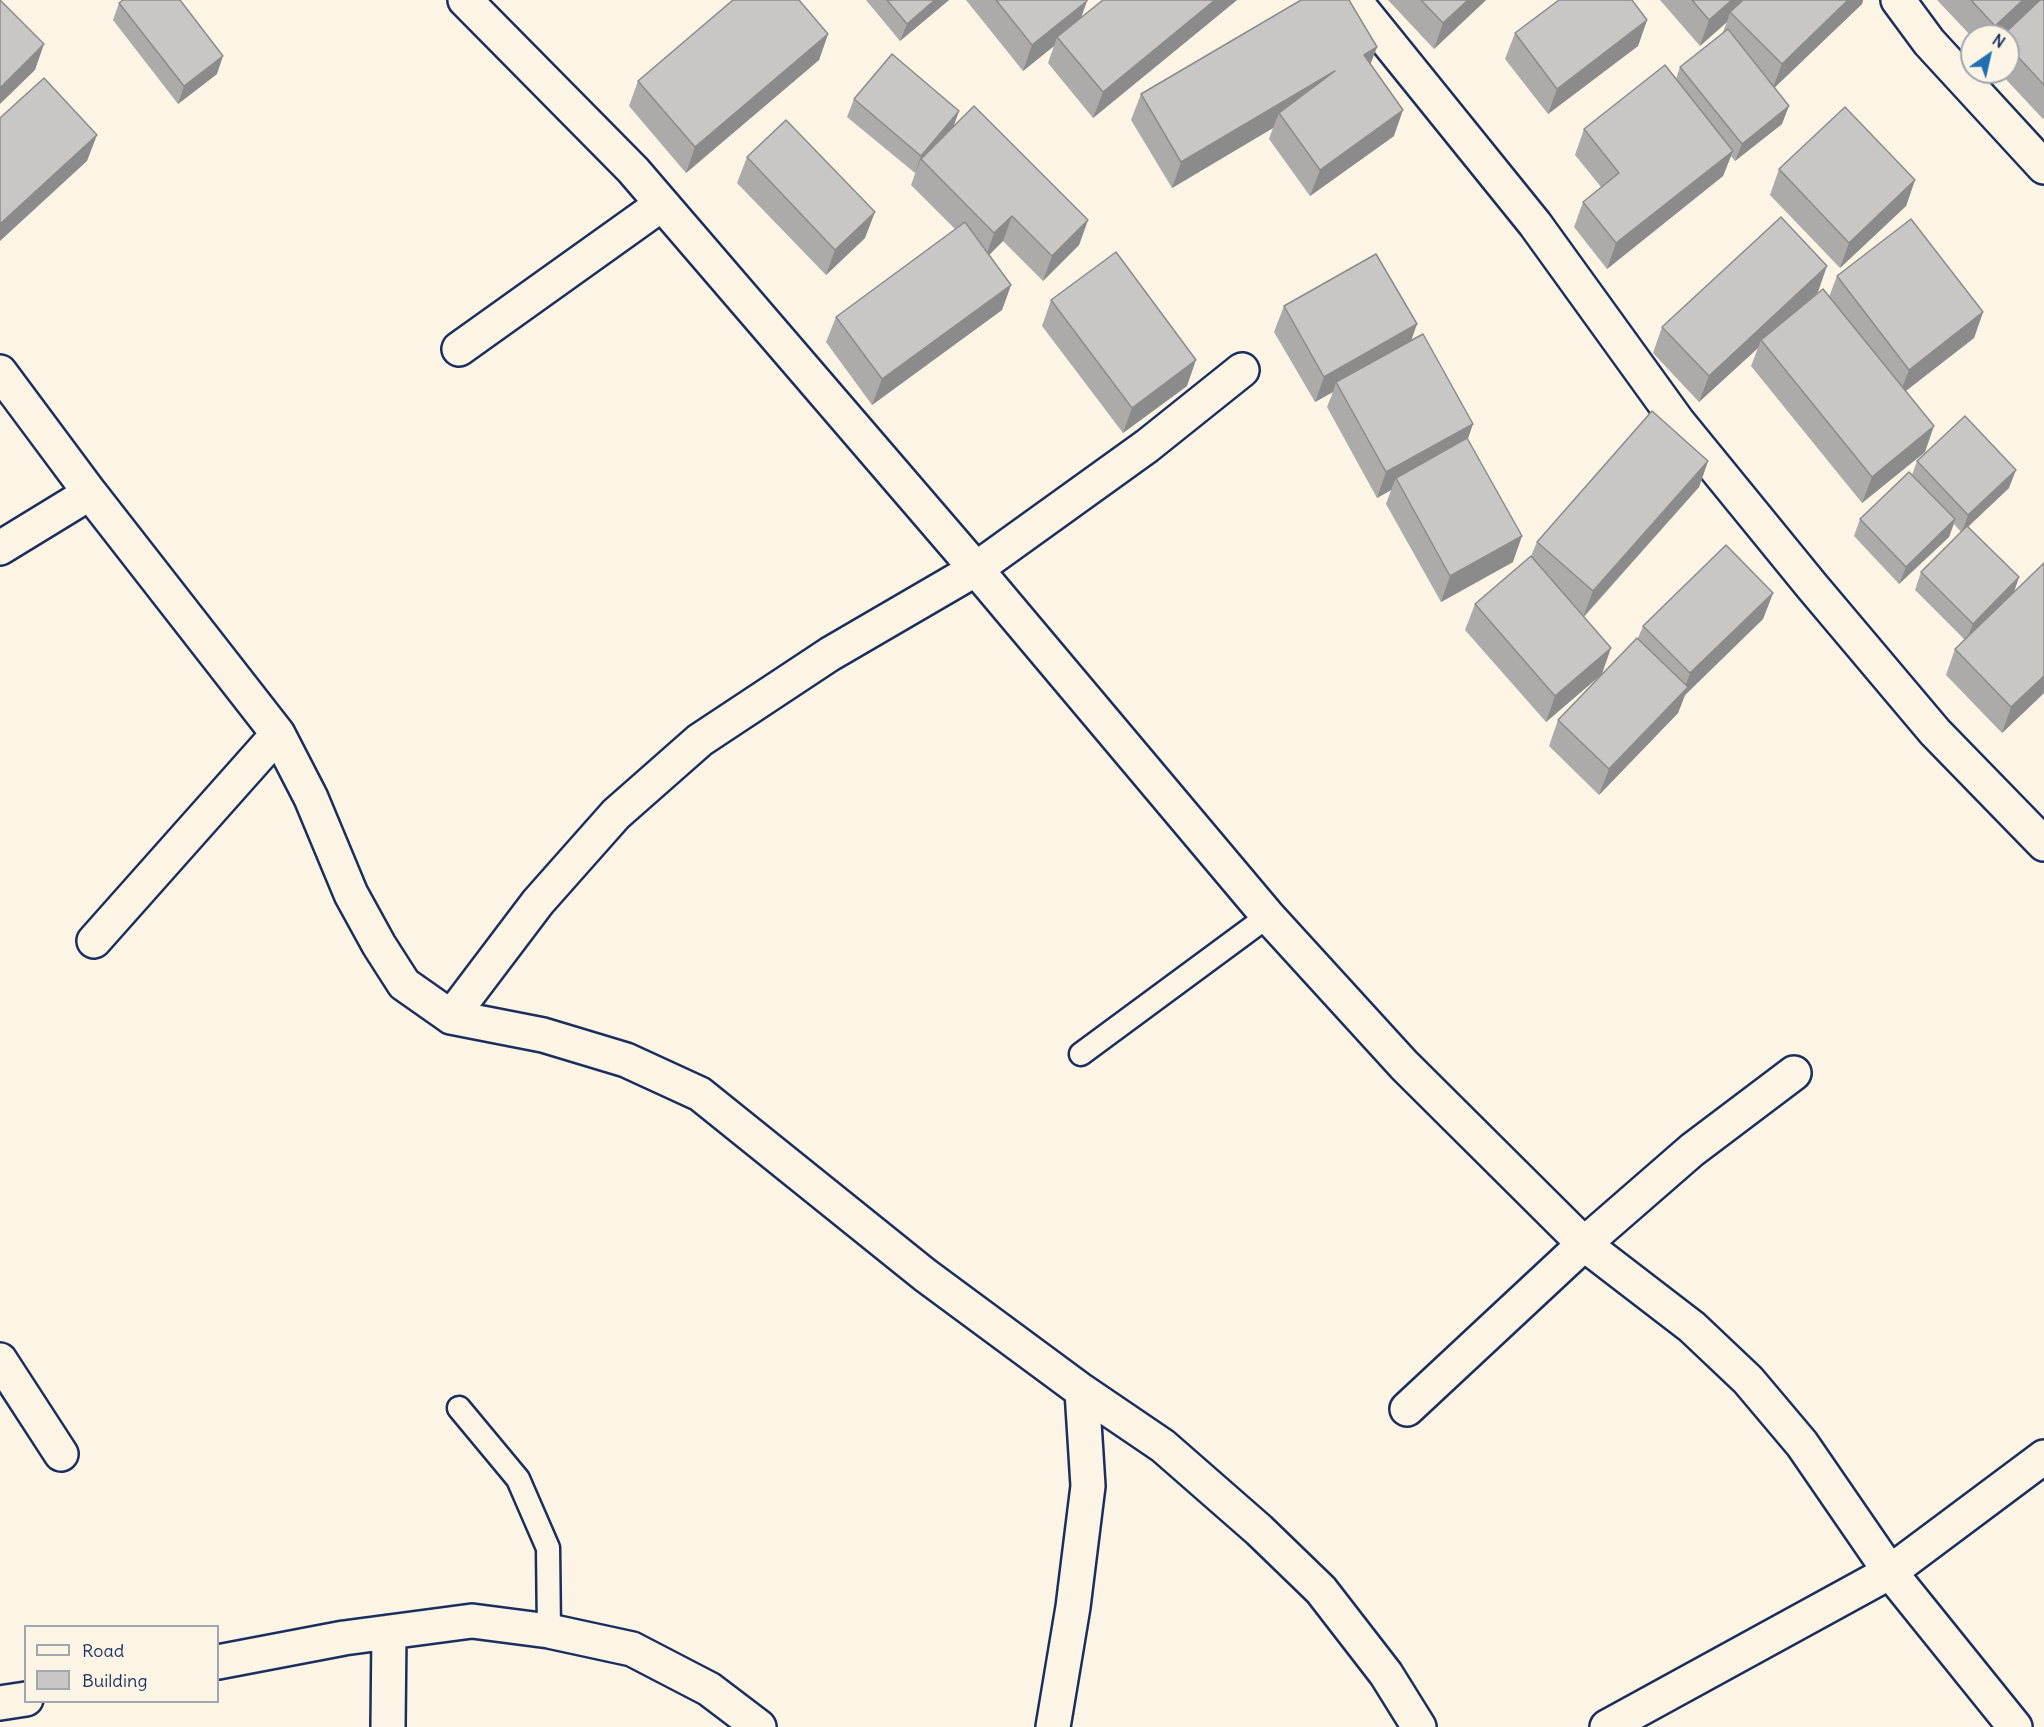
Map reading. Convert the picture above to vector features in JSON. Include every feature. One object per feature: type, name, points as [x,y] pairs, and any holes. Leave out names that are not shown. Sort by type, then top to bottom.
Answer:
[{"type":"street","points":[[465,0],[633,170],[976,569],[1268,916],[1404,1065],[1584,1244],[1692,1327],[1748,1380],[1802,1444],[1890,1572],[2015,1727]]},
{"type":"street","points":[[1354,0],[1535,224],[1678,422],[1789,558],[1935,732],[2044,844]]},
{"type":"street","points":[[1898,0],[1929,42],[2044,167]]},
{"type":"street","points":[[459,349],[662,204]]},
{"type":"street","points":[[451,1017],[538,902],[616,814],[700,740],[830,654],[976,569],[1147,446],[1242,370]]},
{"type":"street","points":[[0,372],[90,493],[278,734],[311,798],[351,894],[404,984],[451,1017],[543,1035],[626,1060],[700,1094],[925,1275],[1082,1391],[1163,1446],[1259,1530],[1321,1590],[1386,1674],[1419,1727]]},
{"type":"street","points":[[0,548],[90,493]]},
{"type":"street","points":[[94,941],[278,734]]},
{"type":"street","points":[[1407,1409],[1584,1244],[1692,1149],[1794,1073]]},
{"type":"street","points":[[0,1360],[61,1454]]},
{"type":"street","points":[[1053,1727],[1073,1607],[1088,1486],[1082,1391]]},
{"type":"street","points":[[1607,1727],[1890,1572],[2044,1457]]},
{"type":"street","points":[[219,1662],[388,1632],[472,1621],[549,1631],[632,1649],[709,1689],[759,1727]]},
{"type":"street","points":[[388,1632],[388,1727]]},
{"type":"street","points":[[0,1703],[24,1699]]},
{"type":"lane","points":[[1082,1054],[1268,916]]},
{"type":"lane","points":[[459,1408],[518,1479],[548,1548],[549,1631]]},
{"type":"building","points":[[0,0],[44,44],[0,88]]},
{"type":"building","points":[[123,0],[180,0],[223,56],[184,86],[119,3]]},
{"type":"building","points":[[733,0],[799,0],[828,34],[695,147],[638,81]]},
{"type":"building","points":[[887,0],[935,0],[907,24]]},
{"type":"building","points":[[996,0],[1087,0],[1087,1],[1032,45]]},
{"type":"building","points":[[1103,0],[1215,0],[1103,92],[1057,37]]},
{"type":"building","points":[[1301,0],[1349,0],[1377,47],[1364,55],[1403,110],[1320,170],[1279,113],[1335,71],[1181,162],[1141,94]]},
{"type":"building","points":[[1421,0],[1468,0],[1443,23]]},
{"type":"building","points":[[1559,0],[1632,0],[1647,20],[1557,89],[1515,33]]},
{"type":"building","points":[[1692,0],[1732,0],[1709,20]]},
{"type":"building","points":[[1743,0],[1848,0],[1782,64],[1730,12]]},
{"type":"building","points":[[1971,0],[2023,0],[1997,24],[1993,24]]},
{"type":"building","points":[[2040,0],[2044,0],[2044,85],[2020,59],[2020,24],[2015,24]]},
{"type":"building","points":[[1728,29],[1789,106],[1742,144],[1680,67]]},
{"type":"building","points":[[892,54],[959,111],[921,156],[854,99]]},
{"type":"building","points":[[1665,65],[1733,151],[1616,243],[1583,202],[1619,173],[1584,129]]},
{"type":"building","points":[[44,78],[97,135],[0,224],[0,118]]},
{"type":"building","points":[[974,106],[1088,220],[1052,256],[1012,216],[994,233],[921,159]]},
{"type":"building","points":[[1845,107],[1915,180],[1849,243],[1779,169]]},
{"type":"building","points":[[786,120],[875,212],[835,250],[747,157]]},
{"type":"building","points":[[1781,217],[1827,266],[1709,376],[1662,327]]},
{"type":"building","points":[[1911,219],[1983,312],[1909,370],[1837,276]]},
{"type":"building","points":[[965,222],[1011,285],[882,379],[836,317]]},
{"type":"building","points":[[1116,252],[1196,360],[1132,408],[1051,300]]},
{"type":"building","points":[[1376,254],[1417,324],[1324,377],[1284,306]]},
{"type":"building","points":[[1823,289],[1934,426],[1872,477],[1761,340]]},
{"type":"building","points":[[1423,334],[1473,424],[1386,472],[1336,382]]},
{"type":"building","points":[[1652,411],[1708,461],[1593,591],[1537,542]]},
{"type":"building","points":[[1965,416],[2016,470],[1968,515],[1917,461]]},
{"type":"building","points":[[1467,438],[1522,536],[1450,576],[1396,478]]},
{"type":"building","points":[[1909,472],[1955,519],[1906,567],[1860,519]]},
{"type":"building","points":[[1967,526],[2019,577],[1973,624],[1921,572]]},
{"type":"building","points":[[1726,545],[1773,593],[1690,673],[1643,626]]},
{"type":"building","points":[[1531,556],[1611,648],[1555,696],[1475,604]]},
{"type":"building","points":[[2044,563],[2044,676],[2011,707],[1955,649]]},
{"type":"building","points":[[1637,638],[1688,687],[1609,769],[1558,720]]}]
